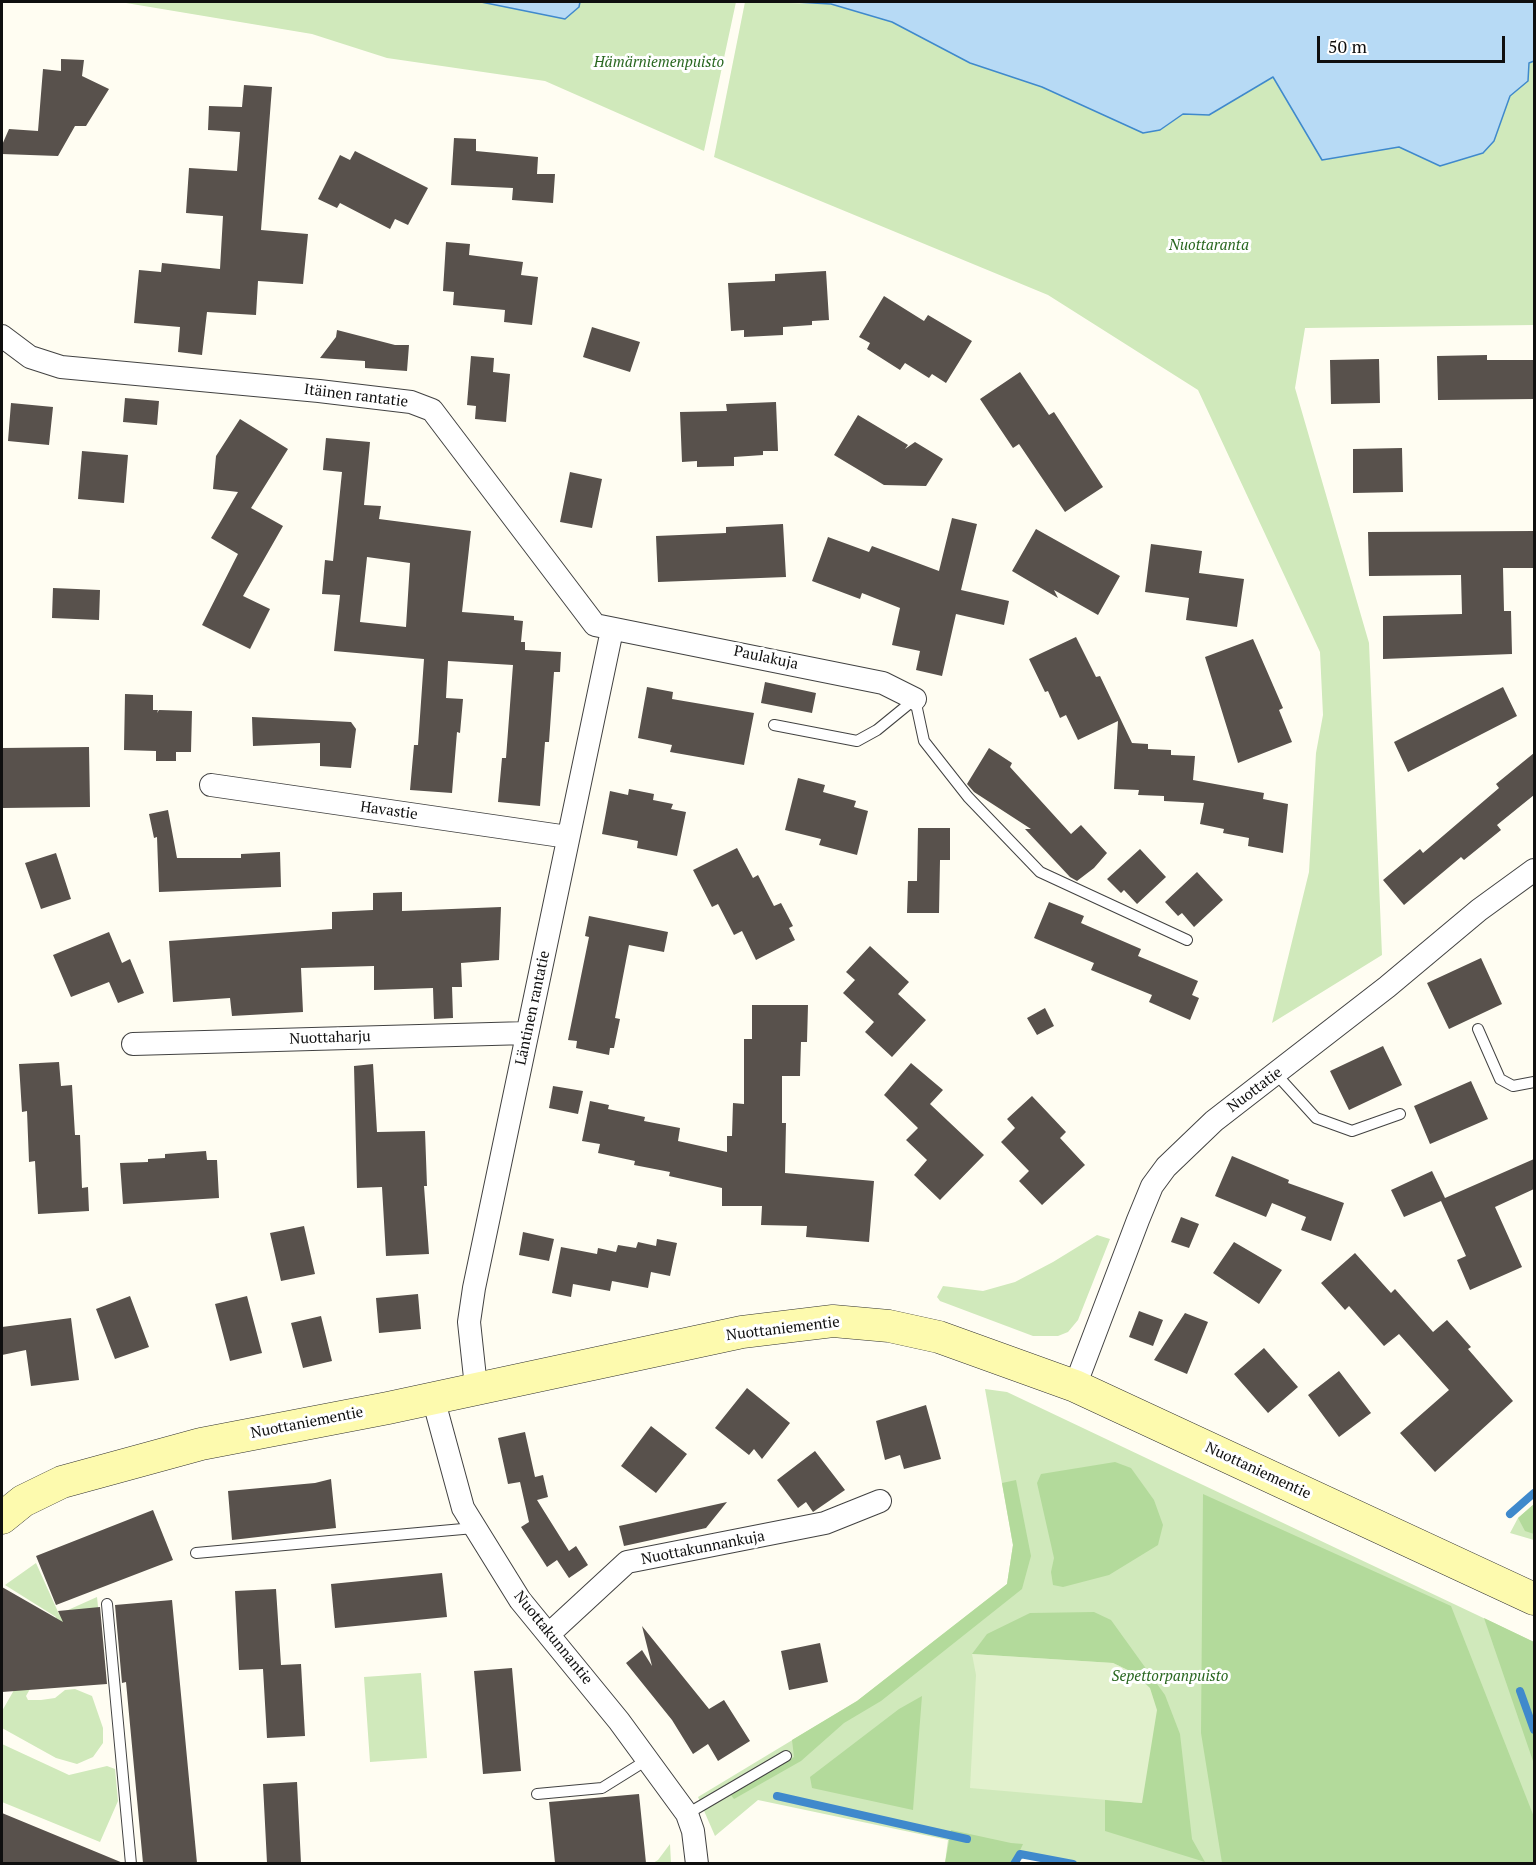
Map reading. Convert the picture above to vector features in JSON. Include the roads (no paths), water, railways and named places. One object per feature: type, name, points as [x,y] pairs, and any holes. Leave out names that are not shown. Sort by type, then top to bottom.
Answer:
[{"type":"main road","name":"Nuottaniementie","points":[[2,1518],[23,1501],[62,1482],[201,1444],[433,1398],[742,1332],[833,1321],[889,1326],[939,1337],[1075,1386],[1534,1599]]},
{"type":"street","name":"Itäinen rantatie","points":[[2,336],[30,357],[46,364],[388,399],[411,402],[432,410],[595,625],[612,630]]},
{"type":"street","name":"Paulakuja","points":[[612,630],[630,630],[883,683],[915,699]]},
{"type":"street","name":"Läntinen rantatie","points":[[476,1387],[469,1322],[474,1288],[612,630]]},
{"type":"street","name":"Havastie","points":[[211,785],[568,837]]},
{"type":"street","name":"Nuottatie","points":[[1075,1386],[1152,1186],[1181,1150],[1214,1121],[1387,987],[1479,910],[1534,870]]},
{"type":"street","name":"Nuottaharju","points":[[133,1044],[527,1033]]},
{"type":"street","name":"Nuottakunnantie","points":[[433,1398],[463,1508],[474,1528],[520,1600],[549,1634],[687,1814],[693,1831],[697,1863]]},
{"type":"street","name":"Nuottakunnankuja","points":[[549,1634],[627,1562],[825,1523],[880,1501]]},
{"type":"lane","points":[[774,725],[857,741],[877,730],[915,699],[924,741],[968,798],[1040,872],[1187,939]]},
{"type":"lane","points":[[1478,1029],[1500,1079],[1513,1086],[1534,1082]]},
{"type":"lane","points":[[1276,1074],[1316,1118],[1352,1131],[1400,1114]]},
{"type":"lane","points":[[196,1553],[474,1528]]},
{"type":"lane","points":[[107,1605],[131,1863]]},
{"type":"lane","points":[[687,1814],[786,1756]]},
{"type":"lane","points":[[537,1794],[603,1788],[647,1760]]},
{"type":"water","points":[[481,2],[580,2],[579,7],[565,19]]},
{"type":"water","points":[[795,2],[1534,2],[1534,61],[1529,63],[1528,81],[1510,96],[1494,141],[1483,153],[1440,166],[1399,147],[1322,160],[1273,77],[1209,115],[1183,114],[1160,130],[1143,133],[1042,87],[970,63],[892,22],[831,4]]},
{"type":"waterway","points":[[1510,1514],[1534,1493]]},
{"type":"waterway","points":[[1520,1691],[1534,1730]]},
{"type":"waterway","points":[[777,1796],[967,1839]]},
{"type":"waterway","points":[[1014,1864],[1020,1854],[1073,1864]]},
{"type":"park label","name":"Hämärniemenpuisto","points":[[659,63]]},
{"type":"park label","name":"Nuottaranta","points":[[1209,246]]},
{"type":"park label","name":"Sepettorpanpuisto","points":[[1170,1677]]}]
